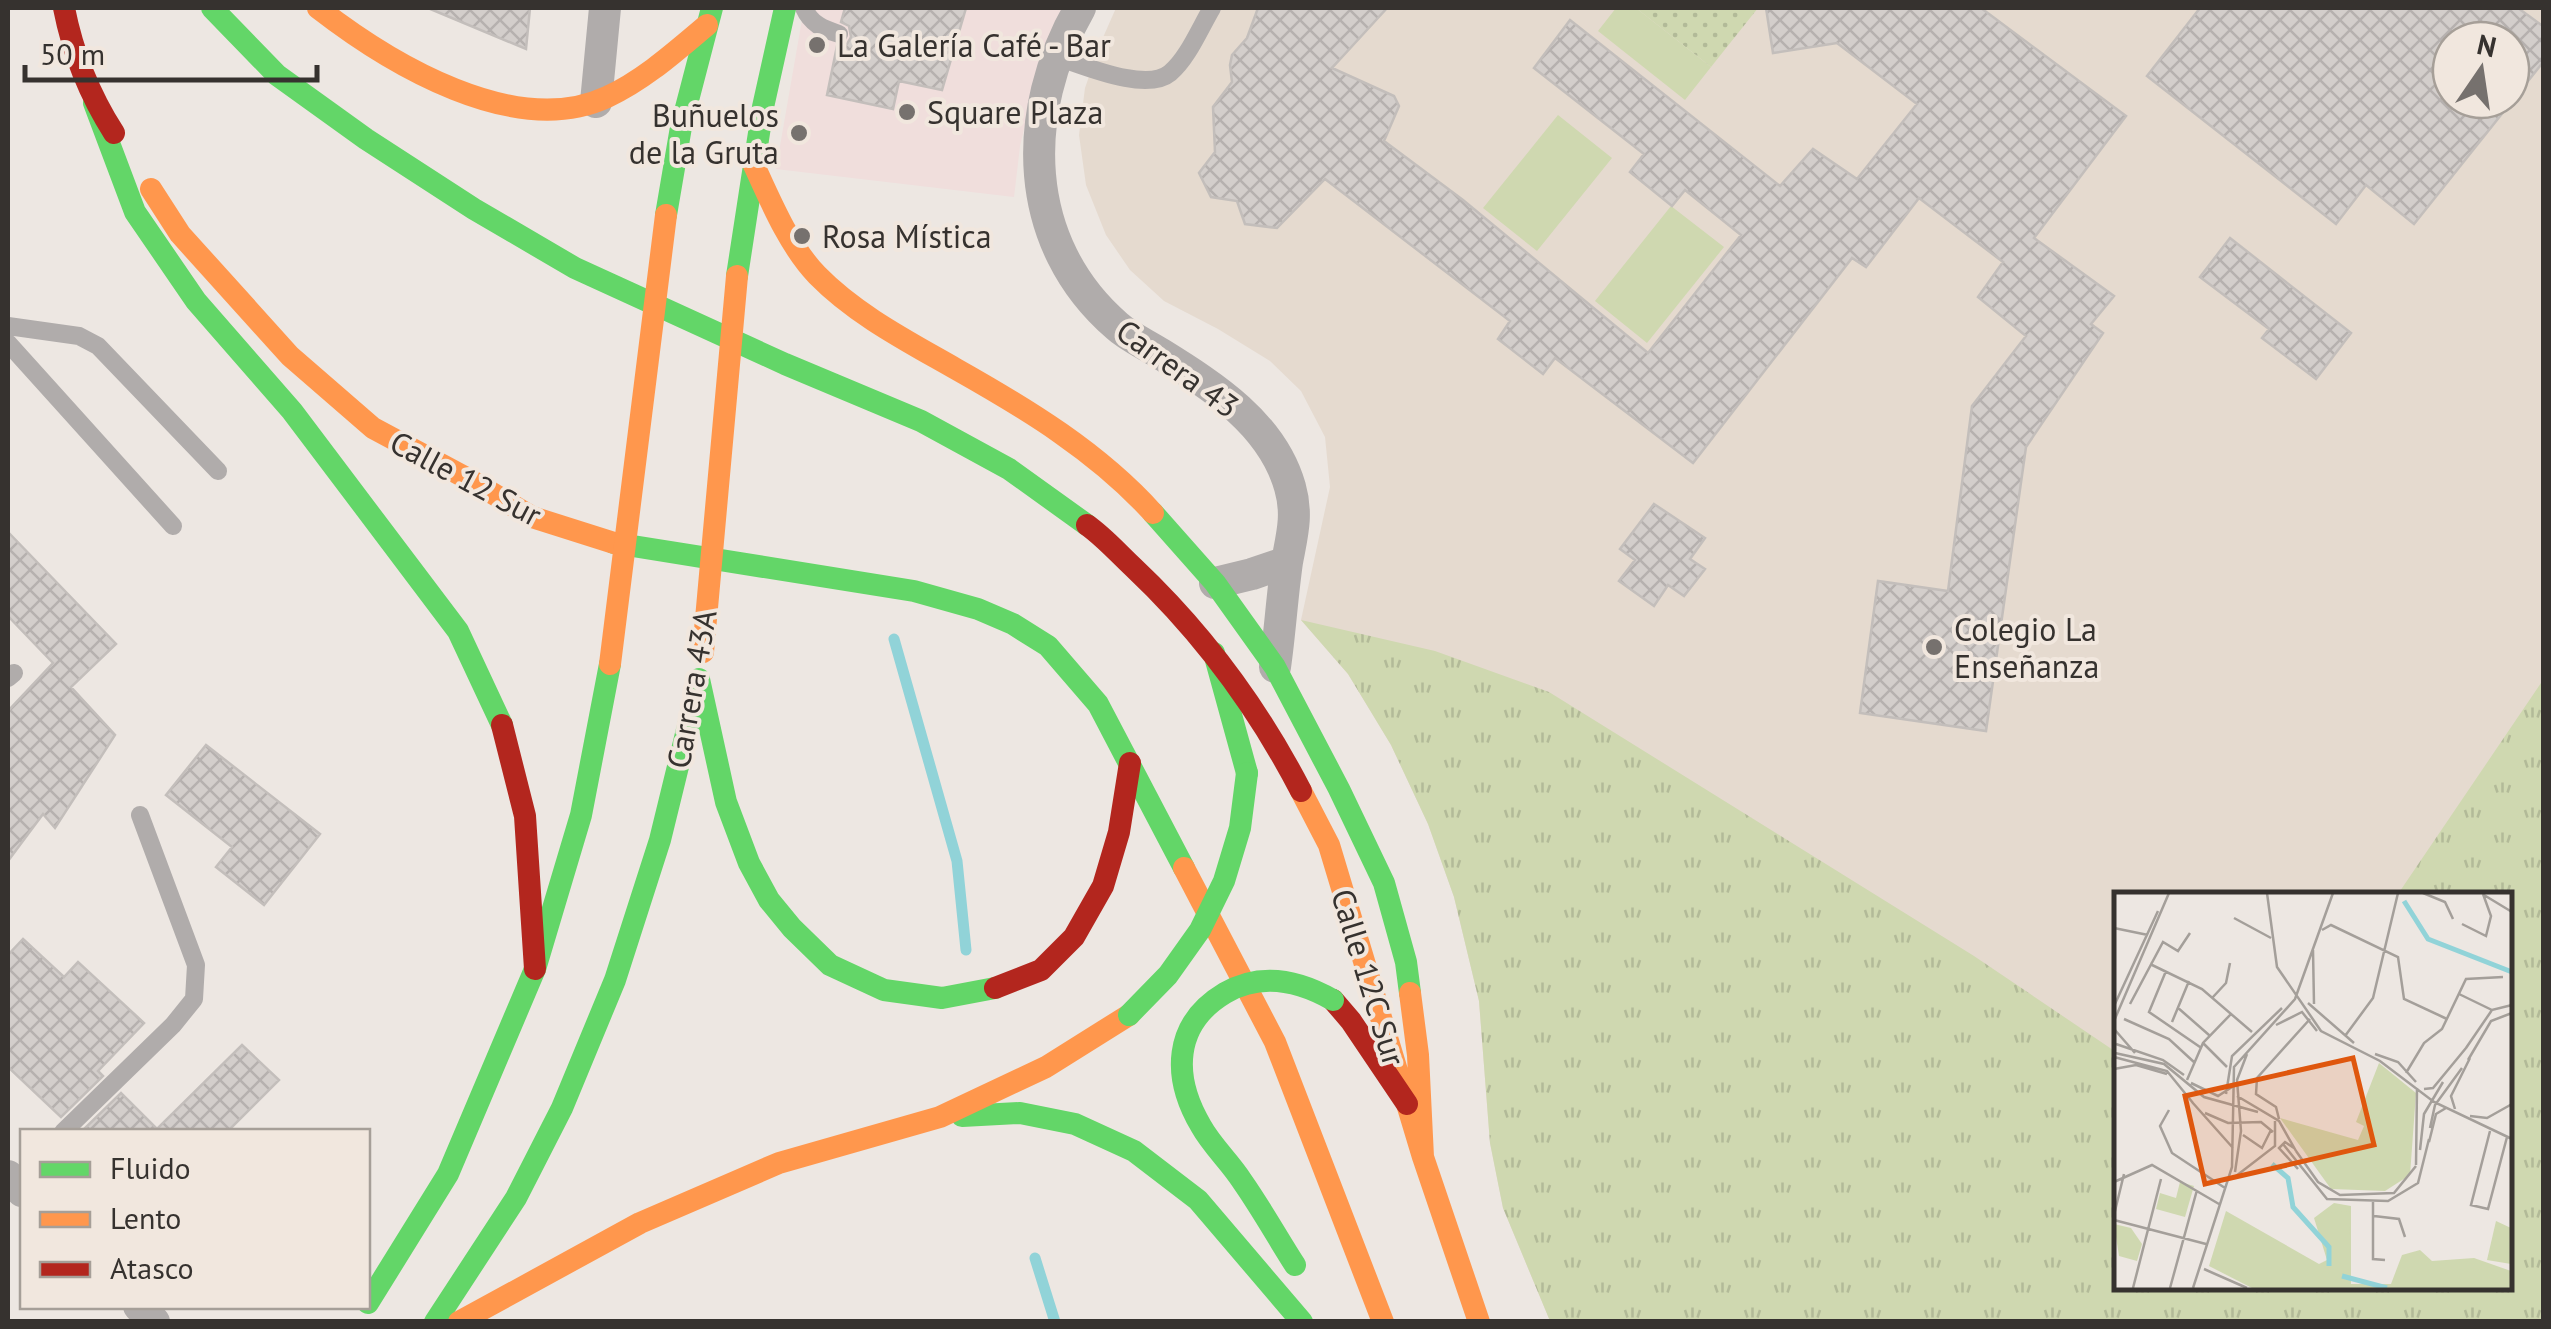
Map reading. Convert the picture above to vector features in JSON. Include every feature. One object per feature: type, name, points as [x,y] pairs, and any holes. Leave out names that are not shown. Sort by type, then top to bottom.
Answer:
[{"type":"main road","name":"Calle 12 Sur","points":[[64,8],[71,48],[94,103],[180,234],[290,356],[373,428],[532,517],[603,542],[914,591],[1014,624],[1048,646],[1072,670],[1098,704],[1130,764]]},
{"type":"main road","points":[[212,8],[278,75],[366,139],[491,219],[576,268],[785,364],[921,421],[1009,469],[1096,531],[1175,607],[1214,653],[1247,773],[1240,828],[1224,881],[1200,930],[1168,975],[1130,1015],[1046,1067],[940,1117],[778,1163],[640,1223],[460,1322]]},
{"type":"main road","points":[[318,8],[389,58],[436,81],[481,98],[558,110],[596,102],[653,68],[709,16]]},
{"type":"main road","name":"Carrera 43A","points":[[435,1322],[516,1198],[562,1108],[608,998],[660,840],[699,680],[737,276],[775,45],[785,8]]},
{"type":"main road","points":[[370,1299],[448,1174],[535,969],[581,815],[610,664],[666,215],[681,127],[709,16]]},
{"type":"main road","points":[[94,103],[135,212],[196,301],[292,411],[458,631],[502,724],[525,816],[535,969]]},
{"type":"main road","points":[[754,163],[780,220],[816,274],[858,310],[1021,406],[1093,457],[1148,508],[1214,583],[1275,668],[1384,883],[1406,962],[1418,1055],[1423,1157]]},
{"type":"main road","name":"Calle 12C Sur","points":[[1214,653],[1279,749],[1329,846],[1423,1157],[1479,1322]]},
{"type":"main road","points":[[699,680],[726,802],[749,863],[770,900],[830,966],[884,990],[942,998],[998,988],[1042,970],[1074,937],[1103,886],[1119,832],[1130,764]]},
{"type":"main road","points":[[1130,764],[1275,1042],[1383,1322]]},
{"type":"main road","points":[[1299,1272],[1241,1179],[1200,1126],[1182,1088],[1180,1056],[1189,1026],[1208,1002],[1251,982],[1274,979],[1315,988],[1333,1000],[1351,1021],[1407,1104]]},
{"type":"main road","points":[[940,1117],[1020,1113],[1075,1124],[1134,1151],[1198,1200],[1302,1322]]},
{"type":"street","points":[[596,102],[605,8]]},
{"type":"street","name":"Carrera 43","points":[[1080,8],[1047,82],[1038,144],[1041,196],[1053,237],[1082,289],[1118,327],[1199,377],[1242,410],[1276,453],[1290,488],[1295,527],[1287,562],[1275,668]]},
{"type":"street","points":[[1214,583],[1287,562]]},
{"type":"lane","points":[[804,8],[813,22],[839,34]]},
{"type":"lane","points":[[1057,57],[1139,80],[1166,77],[1178,65],[1212,8]]},
{"type":"lane","points":[[8,326],[79,336],[98,346],[218,471]]},
{"type":"lane","points":[[8,343],[173,526]]},
{"type":"lane","points":[[66,1129],[194,1000],[196,965],[140,815]]},
{"type":"shaded area","name":"Square Plaza","points":[[804,8],[1063,8],[1037,77],[1020,146],[1014,197],[776,169]]},
{"type":"shaded area","name":"Colegio La Enseñanza","points":[[1116,8],[2543,8],[2543,1321],[1550,1321],[1503,1208],[1490,1143],[1479,1001],[1454,897],[1428,824],[1391,745],[1348,674],[1301,620],[1330,487],[1325,437],[1301,391],[1270,361],[1164,301],[1130,270],[1106,235],[1086,185],[1079,135],[1085,88]]},
{"type":"green space","points":[[1616,8],[1636,8],[1711,67],[1685,100],[1598,31]]},
{"type":"green space","points":[[1636,8],[1758,8],[1711,67]]},
{"type":"green space","points":[[1558,115],[1612,158],[1537,251],[1483,208]]},
{"type":"green space","points":[[1671,206],[1724,247],[1647,343],[1595,301]]},
{"type":"green space","points":[[1301,620],[1435,651],[1549,692],[1974,956],[2114,1051],[2114,1289],[2511,1289],[2511,892],[2399,892],[2543,680],[2543,1321],[1550,1321],[1503,1208],[1490,1143],[1479,1001],[1454,897],[1428,824],[1391,745],[1348,674]]},
{"type":"building","points":[[428,8],[530,8],[526,49]]},
{"type":"building","points":[[845,8],[966,8],[942,90],[899,81],[893,109],[827,95],[837,46],[847,44],[851,37],[849,26],[841,22]]},
{"type":"building","points":[[1258,8],[1387,8],[1332,68],[1394,96],[1399,106],[1384,141],[1463,200],[1648,353],[1741,235],[1685,190],[1672,206],[1630,172],[1644,154],[1534,68],[1570,20],[1780,186],[1813,149],[1857,179],[1917,104],[1837,43],[1773,53],[1766,8],[1981,8],[2126,116],[2034,238],[2114,296],[2091,324],[2103,333],[2026,447],[1986,731],[1860,713],[1878,581],[1948,591],[1972,406],[2026,336],[1978,297],[2003,262],[1919,198],[1866,267],[1852,258],[1693,463],[1555,358],[1543,374],[1498,339],[1510,321],[1325,179],[1277,228],[1245,224],[1237,201],[1211,197],[1199,173],[1215,152],[1213,107],[1232,82],[1232,55],[1247,38]]},
{"type":"building","points":[[2200,8],[2518,8],[2544,27],[2544,61],[2531,77],[2531,20],[2431,20],[2431,120],[2497,120],[2414,224],[2366,185],[2336,224],[2147,76]]},
{"type":"building","points":[[2230,238],[2351,333],[2316,379],[2262,338],[2269,329],[2200,277]]},
{"type":"building","points":[[1654,504],[1705,538],[1690,559],[1705,569],[1684,596],[1668,585],[1654,606],[1619,581],[1635,560],[1620,549]]},
{"type":"building","points":[[8,532],[116,644],[71,687],[115,735],[55,828],[43,814],[8,861],[8,711],[53,663],[8,616]]},
{"type":"building","points":[[206,745],[320,834],[264,905],[216,867],[232,847],[166,795]]},
{"type":"building","points":[[23,939],[64,977],[78,962],[144,1023],[98,1071],[103,1076],[61,1117],[8,1067],[8,955]]},
{"type":"building","points":[[242,1045],[279,1080],[230,1129],[157,1129]]},
{"type":"building","points":[[121,1093],[157,1129],[84,1129]]},
{"type":"waterway","points":[[894,639],[957,861],[966,950]]},
{"type":"waterway","points":[[1035,1258],[1055,1322]]},
{"type":"traffic: fast","points":[[212,8],[277,75],[474,209],[575,268],[921,421],[1009,469],[1087,525]]},
{"type":"traffic: fast","points":[[666,215],[681,127],[712,8]]},
{"type":"traffic: fast","points":[[737,276],[763,107],[785,8]]},
{"type":"traffic: fast","points":[[94,103],[135,212],[196,301],[292,411],[458,631],[502,725]]},
{"type":"traffic: fast","points":[[1153,513],[1215,583],[1275,667],[1384,883],[1406,962],[1410,993]]},
{"type":"traffic: fast","points":[[614,543],[914,591],[978,609],[1013,624],[1048,646],[1098,704],[1184,868]]},
{"type":"traffic: fast","points":[[1214,653],[1247,773]]},
{"type":"traffic: fast","points":[[370,1300],[448,1174],[535,969],[581,815],[610,664]]},
{"type":"traffic: fast","points":[[699,679],[726,802],[749,863],[769,900],[792,928],[830,965],[884,990],[942,998],[995,988]]},
{"type":"traffic: fast","points":[[435,1322],[516,1198],[562,1108],[615,980],[660,840],[696,693]]},
{"type":"traffic: fast","points":[[1129,1015],[1168,975],[1200,930],[1224,881],[1240,828],[1247,773]]},
{"type":"traffic: fast","points":[[1295,1265],[1249,1191],[1201,1126],[1185,1089],[1183,1053],[1195,1020],[1208,1006],[1239,986],[1266,981],[1293,983],[1333,1000]]},
{"type":"traffic: fast","points":[[962,1116],[1020,1113],[1075,1124],[1134,1151],[1198,1200],[1302,1322]]},
{"type":"traffic: slow","points":[[318,8],[416,72],[494,102],[533,109],[571,108],[607,97],[647,74],[707,25]]},
{"type":"traffic: slow","points":[[753,163],[798,250],[832,289],[884,327],[1060,433],[1109,470],[1153,513]]},
{"type":"traffic: slow","points":[[151,189],[180,234],[290,356],[373,428],[532,517],[614,543]]},
{"type":"traffic: slow","points":[[610,664],[666,215]]},
{"type":"traffic: slow","points":[[703,652],[737,276]]},
{"type":"traffic: slow","points":[[1301,791],[1329,845],[1423,1157],[1479,1322]]},
{"type":"traffic: slow","points":[[1184,868],[1275,1042],[1383,1322]]},
{"type":"traffic: slow","points":[[1410,993],[1418,1055],[1423,1157]]},
{"type":"traffic: slow","points":[[459,1322],[640,1223],[779,1163],[940,1117],[1046,1067],[1129,1015]]},
{"type":"traffic: jam","points":[[64,8],[83,73],[114,133]]},
{"type":"traffic: jam","points":[[1087,525],[1159,592],[1205,644],[1266,729],[1301,791]]},
{"type":"traffic: jam","points":[[502,725],[525,816],[535,969]]},
{"type":"traffic: jam","points":[[995,988],[1041,970],[1074,937],[1103,886],[1119,832],[1130,763]]},
{"type":"traffic: jam","points":[[1333,1000],[1407,1104]]},
{"type":"place","name":"La Galería Café - Bar","points":[[817,45]]},
{"type":"place","name":"Square Plaza","points":[[907,112]]},
{"type":"place","name":"Buñuelos de la Gruta","points":[[799,133]]},
{"type":"place","name":"Rosa Mística","points":[[802,236]]},
{"type":"place","name":"Colegio La Enseñanza","points":[[1934,647]]}]
